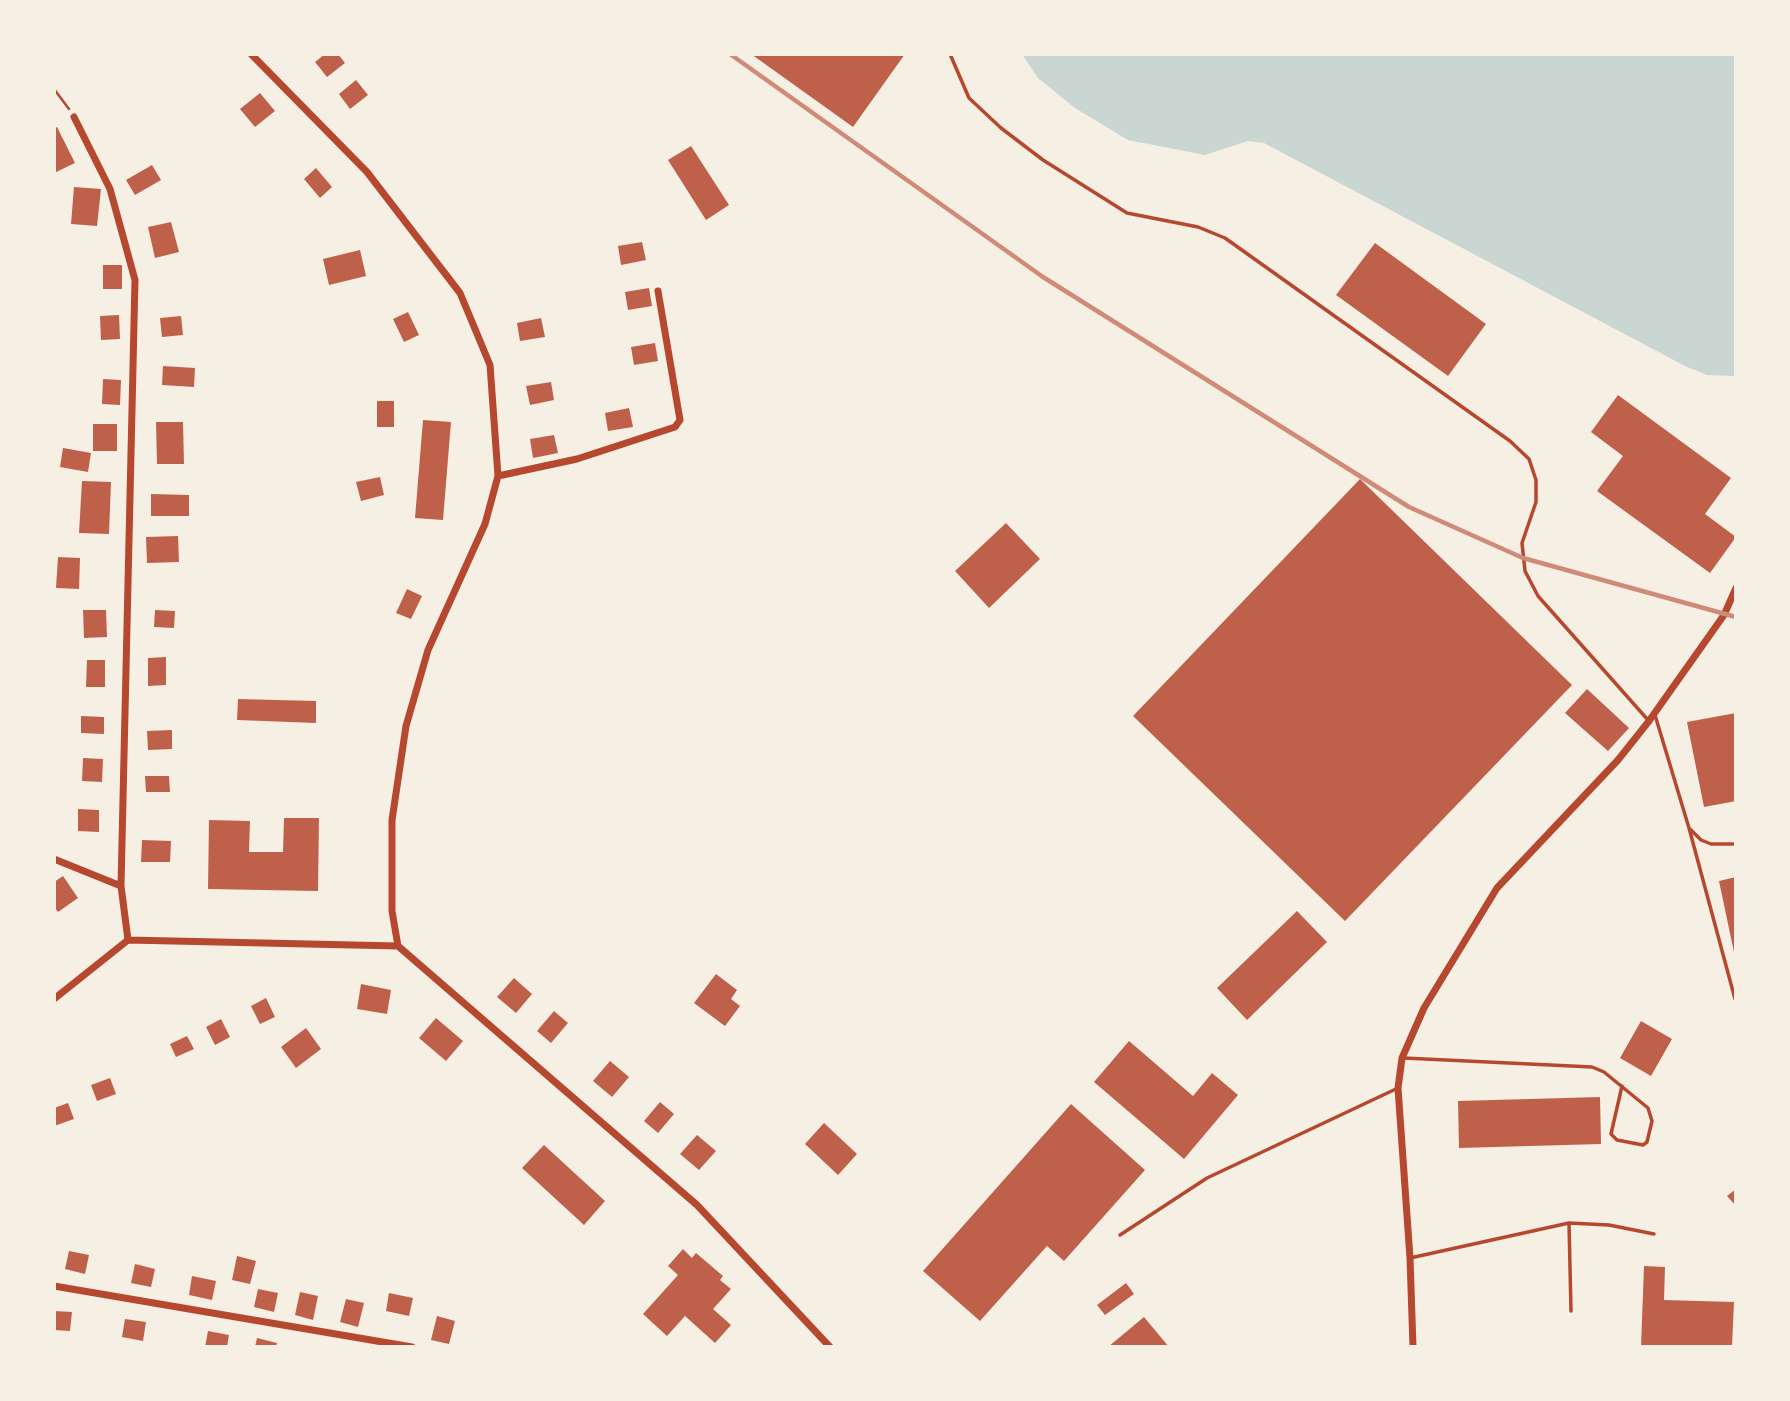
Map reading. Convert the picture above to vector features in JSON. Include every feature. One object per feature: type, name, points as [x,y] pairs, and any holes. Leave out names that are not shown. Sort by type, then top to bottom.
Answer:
[{"type":"street","points":[[251,54],[367,172],[460,293],[490,365],[498,476],[485,524],[428,650],[406,726],[392,820],[392,911],[398,946],[697,1205],[830,1347]]},
{"type":"street","points":[[74,117],[110,189],[135,280],[121,886],[128,940]]},
{"type":"street","points":[[498,476],[577,459],[675,427],[680,420],[658,291]]},
{"type":"street","points":[[1413,1347],[1410,1258],[1398,1088],[1402,1058],[1424,1008],[1497,888],[1618,760],[1655,713],[1724,615],[1736,588]]},
{"type":"street","points":[[54,859],[121,886]]},
{"type":"street","points":[[54,999],[128,940],[398,946]]},
{"type":"street","points":[[54,1286],[412,1347]]},
{"type":"lane","points":[[950,54],[970,98],[1001,128],[1043,160],[1127,213],[1198,228],[1225,238],[1510,441],[1529,459],[1536,480],[1536,502],[1522,543],[1525,570],[1538,596],[1649,721]]},
{"type":"lane","points":[[1655,713],[1735,999]]},
{"type":"lane","points":[[1689,828],[1701,840],[1712,844],[1736,844]]},
{"type":"lane","points":[[1402,1058],[1592,1067],[1604,1072],[1622,1086],[1651,1113],[1647,1142],[1643,1144],[1617,1140],[1611,1134],[1622,1086]]},
{"type":"lane","points":[[1121,1235],[1207,1178],[1398,1088]]},
{"type":"lane","points":[[1410,1258],[1569,1223],[1609,1225],[1654,1234]]},
{"type":"lane","points":[[1569,1223],[1572,1311]]},
{"type":"path","points":[[54,89],[74,117]]},
{"type":"shaded area","points":[[1022,54],[1736,54],[1736,376],[1707,375],[1685,366],[1264,143],[1248,141],[1205,155],[1128,140],[1075,108],[1038,78]]},
{"type":"building","points":[[325,54],[338,54],[345,63],[327,77],[315,62]]},
{"type":"building","points":[[751,54],[905,54],[853,127]]},
{"type":"building","points":[[356,80],[368,95],[350,109],[339,94]]},
{"type":"building","points":[[260,93],[275,111],[255,127],[240,109]]},
{"type":"building","points":[[57,127],[75,163],[54,173],[54,129]]},
{"type":"building","points":[[691,146],[729,205],[706,220],[668,160]]},
{"type":"building","points":[[152,165],[161,180],[135,195],[126,180]]},
{"type":"building","points":[[316,168],[332,187],[320,198],[304,179]]},
{"type":"building","points":[[74,187],[101,189],[97,226],[71,224]]},
{"type":"building","points":[[171,222],[179,252],[155,258],[148,227]]},
{"type":"building","points":[[642,242],[646,260],[621,265],[618,246]]},
{"type":"building","points":[[1375,243],[1486,324],[1448,376],[1336,295]]},
{"type":"building","points":[[360,250],[366,276],[329,285],[323,259]]},
{"type":"building","points":[[103,265],[122,265],[122,289],[103,289]]},
{"type":"building","points":[[649,288],[652,306],[628,310],[625,292]]},
{"type":"building","points":[[408,312],[419,335],[404,342],[393,319]]},
{"type":"building","points":[[119,315],[120,339],[101,340],[100,316]]},
{"type":"building","points":[[181,316],[183,335],[162,337],[160,318]]},
{"type":"building","points":[[541,318],[545,337],[520,341],[517,323]]},
{"type":"building","points":[[655,343],[658,361],[634,365],[631,347]]},
{"type":"building","points":[[163,366],[195,368],[194,387],[162,385]]},
{"type":"building","points":[[103,379],[121,380],[120,405],[102,404]]},
{"type":"building","points":[[551,382],[554,400],[530,405],[526,386]]},
{"type":"building","points":[[1618,395],[1731,478],[1705,514],[1736,537],[1710,573],[1597,491],[1623,456],[1591,432]]},
{"type":"building","points":[[377,401],[394,401],[394,427],[377,427]]},
{"type":"building","points":[[629,408],[633,427],[608,431],[605,413]]},
{"type":"building","points":[[423,420],[451,422],[443,520],[415,518]]},
{"type":"building","points":[[156,422],[183,422],[184,464],[157,464]]},
{"type":"building","points":[[93,424],[117,424],[117,451],[93,451]]},
{"type":"building","points":[[554,435],[558,453],[533,458],[530,439]]},
{"type":"building","points":[[63,448],[91,453],[88,472],[60,467]]},
{"type":"building","points":[[380,477],[384,495],[361,501],[356,482]]},
{"type":"building","points":[[1360,479],[1572,685],[1345,921],[1133,716]]},
{"type":"building","points":[[82,481],[111,482],[109,534],[79,533]]},
{"type":"building","points":[[151,494],[189,495],[189,516],[151,516]]},
{"type":"building","points":[[1006,523],[1040,559],[989,608],[955,571]]},
{"type":"building","points":[[178,536],[179,562],[147,563],[146,537]]},
{"type":"building","points":[[58,557],[80,558],[79,589],[56,588]]},
{"type":"building","points":[[407,589],[422,596],[411,619],[396,613]]},
{"type":"building","points":[[83,610],[106,610],[107,637],[84,638]]},
{"type":"building","points":[[155,610],[175,611],[174,628],[154,627]]},
{"type":"building","points":[[166,657],[166,685],[148,686],[148,658]]},
{"type":"building","points":[[87,660],[105,660],[105,687],[86,687]]},
{"type":"building","points":[[1587,689],[1629,728],[1608,751],[1565,713]]},
{"type":"building","points":[[238,699],[316,701],[316,723],[237,720]]},
{"type":"building","points":[[1736,713],[1736,801],[1704,807],[1687,722]]},
{"type":"building","points":[[81,716],[104,717],[104,734],[81,733]]},
{"type":"building","points":[[172,730],[172,749],[148,750],[147,731]]},
{"type":"building","points":[[83,758],[103,759],[102,782],[82,781]]},
{"type":"building","points":[[145,776],[169,776],[170,792],[146,792]]},
{"type":"building","points":[[78,809],[99,810],[99,832],[78,831]]},
{"type":"building","points":[[284,818],[319,818],[318,891],[208,889],[209,820],[250,821],[249,852],[283,852]]},
{"type":"building","points":[[142,840],[171,841],[170,862],[141,862]]},
{"type":"building","points":[[63,876],[78,898],[58,912],[54,907],[54,882]]},
{"type":"building","points":[[1736,877],[1736,957],[1735,957],[1719,881]]},
{"type":"building","points":[[1297,911],[1327,942],[1247,1020],[1217,988]]},
{"type":"building","points":[[716,974],[737,990],[731,999],[740,1006],[725,1026],[694,1003]]},
{"type":"building","points":[[514,978],[532,994],[516,1013],[497,997]]},
{"type":"building","points":[[361,984],[391,990],[387,1014],[357,1009]]},
{"type":"building","points":[[266,998],[275,1017],[260,1024],[251,1006]]},
{"type":"building","points":[[554,1011],[568,1023],[551,1043],[537,1031]]},
{"type":"building","points":[[436,1018],[463,1041],[446,1061],[419,1038]]},
{"type":"building","points":[[221,1019],[230,1037],[215,1045],[206,1027]]},
{"type":"building","points":[[1641,1021],[1672,1039],[1651,1076],[1620,1058]]},
{"type":"building","points":[[306,1028],[321,1049],[296,1068],[281,1047]]},
{"type":"building","points":[[187,1036],[194,1049],[176,1057],[170,1044]]},
{"type":"building","points":[[1129,1041],[1193,1096],[1212,1073],[1238,1095],[1184,1159],[1094,1082]]},
{"type":"building","points":[[610,1061],[629,1077],[612,1097],[593,1081]]},
{"type":"building","points":[[110,1078],[116,1094],[97,1101],[91,1085]]},
{"type":"building","points":[[1600,1097],[1601,1144],[1459,1148],[1458,1101]]},
{"type":"building","points":[[660,1102],[674,1114],[658,1133],[644,1121]]},
{"type":"building","points":[[68,1103],[74,1119],[54,1126],[54,1108]]},
{"type":"building","points":[[1071,1104],[1145,1170],[1064,1261],[1047,1246],[980,1321],[923,1271]]},
{"type":"building","points":[[824,1123],[857,1154],[838,1175],[805,1144]]},
{"type":"building","points":[[697,1135],[716,1151],[699,1170],[680,1154]]},
{"type":"building","points":[[544,1145],[605,1201],[584,1225],[522,1168]]},
{"type":"building","points":[[1736,1189],[1736,1206],[1727,1196]]},
{"type":"building","points":[[683,1249],[692,1258],[696,1253],[723,1276],[720,1280],[731,1289],[713,1309],[731,1325],[715,1343],[685,1316],[667,1336],[643,1314],[678,1275],[668,1266]]},
{"type":"building","points":[[69,1251],[89,1255],[85,1274],[65,1269]]},
{"type":"building","points":[[237,1256],[256,1261],[250,1284],[232,1280]]},
{"type":"building","points":[[135,1264],[155,1269],[151,1287],[131,1283]]},
{"type":"building","points":[[1644,1266],[1665,1267],[1664,1300],[1734,1302],[1732,1347],[1641,1347]]},
{"type":"building","points":[[192,1276],[216,1281],[212,1300],[189,1295]]},
{"type":"building","points":[[1126,1283],[1134,1294],[1105,1315],[1097,1305]]},
{"type":"building","points":[[258,1289],[278,1293],[274,1312],[254,1307]]},
{"type":"building","points":[[300,1292],[318,1296],[313,1320],[295,1315]]},
{"type":"building","points":[[389,1293],[413,1298],[409,1316],[386,1311]]},
{"type":"building","points":[[346,1299],[364,1303],[358,1327],[340,1322]]},
{"type":"building","points":[[54,1311],[72,1312],[70,1331],[54,1330]]},
{"type":"building","points":[[437,1316],[455,1321],[449,1344],[431,1340]]},
{"type":"building","points":[[1144,1317],[1169,1347],[1108,1347]]},
{"type":"building","points":[[125,1319],[146,1322],[143,1341],[122,1337]]},
{"type":"building","points":[[208,1331],[229,1335],[227,1347],[205,1347]]},
{"type":"building","points":[[257,1338],[277,1343],[276,1347],[255,1347]]},
{"type":"railway","points":[[730,54],[1043,277],[1409,507],[1523,558],[1736,617]]}]
